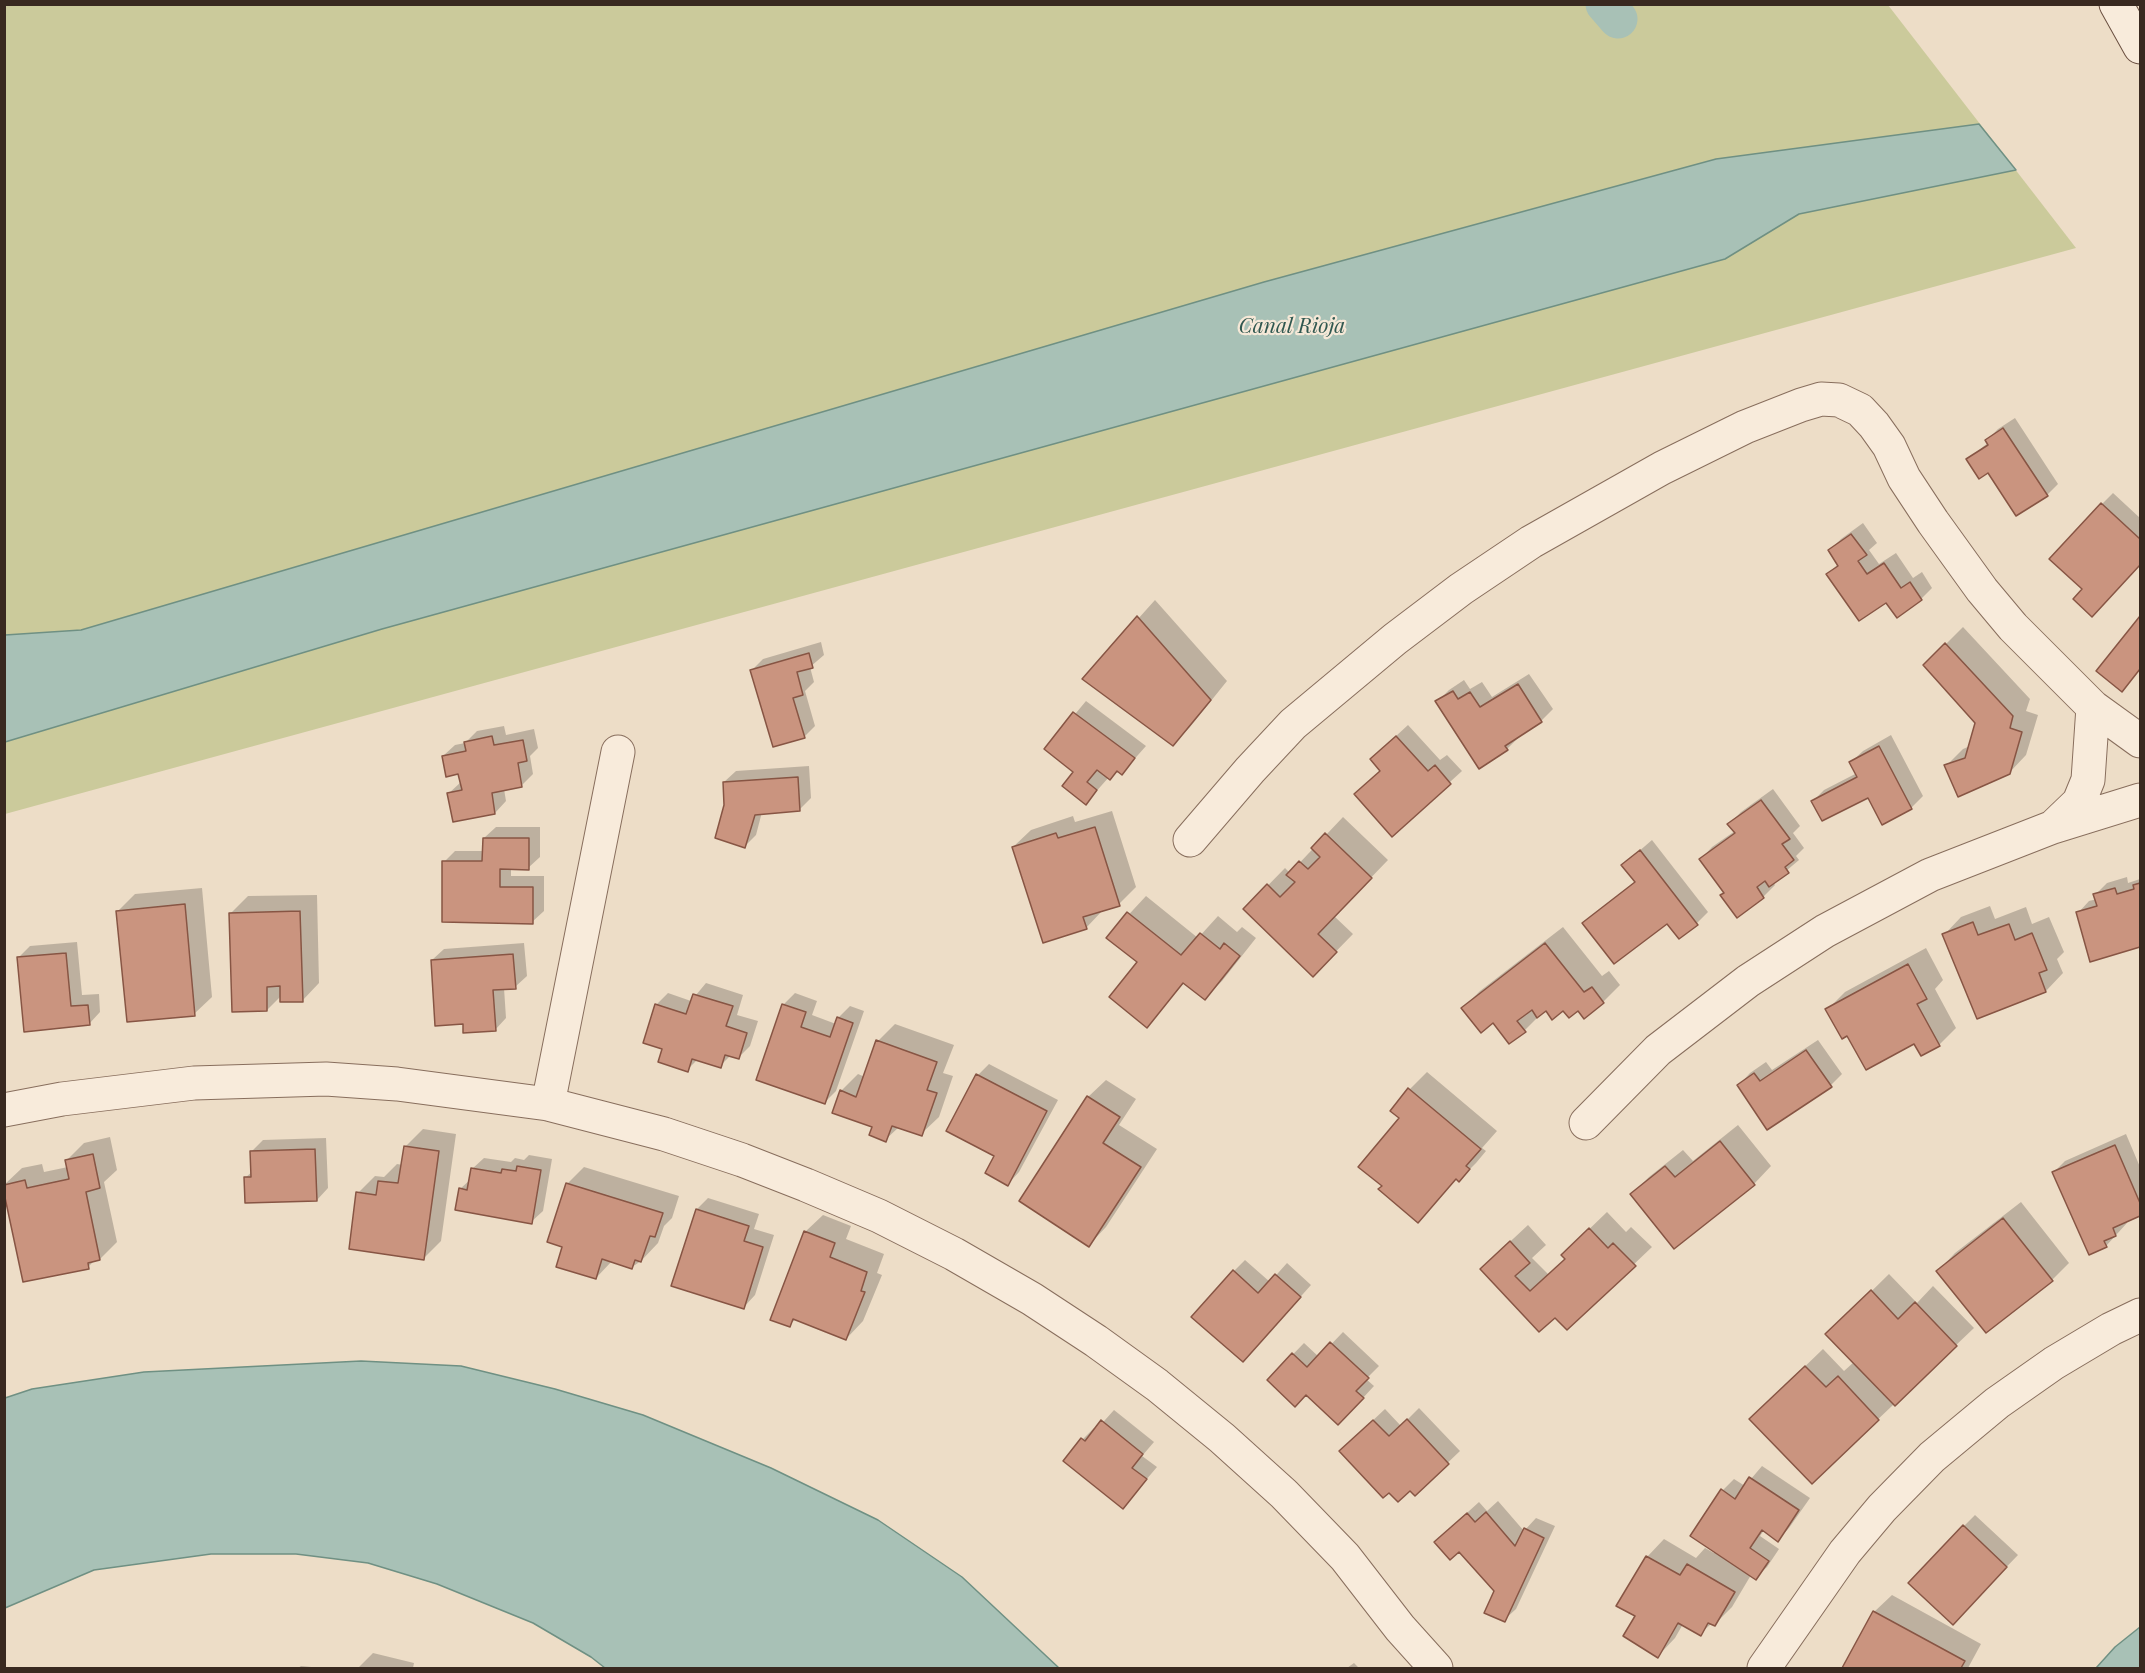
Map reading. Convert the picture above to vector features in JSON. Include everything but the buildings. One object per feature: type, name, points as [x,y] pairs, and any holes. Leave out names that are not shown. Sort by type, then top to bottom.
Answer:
[{"type":"street","points":[[2116,4],[2140,47]]},
{"type":"street","points":[[1190,840],[1293,724],[1395,639],[1461,589],[1531,542],[1662,468],[1744,427],[1821,399],[1839,400],[1860,410],[1874,425],[1889,446],[1915,496],[1982,590],[2043,659],[2093,707],[2140,741]]},
{"type":"street","points":[[2053,827],[2079,802],[2088,780],[2093,707]]},
{"type":"street","points":[[548,1104],[618,752]]},
{"type":"street","points":[[1586,1123],[1658,1050],[1748,981],[1825,931],[1930,875],[2053,827],[2140,800]]},
{"type":"street","points":[[4,1110],[62,1099],[194,1083],[326,1079],[407,1085],[548,1104],[664,1134],[807,1185],[879,1216],[954,1254],[1032,1299],[1157,1385],[1222,1438],[1284,1494],[1345,1557],[1400,1628],[1436,1668]]},
{"type":"street","points":[[1764,1668],[1845,1552],[1882,1508],[1932,1457],[1997,1403],[2054,1363],[2111,1329],[2140,1315]]},
{"type":"green space","points":[[5,5],[1888,5],[2076,248],[5,814]]},
{"type":"water","name":"Canal Rioja","points":[[1979,124],[2016,170],[1799,214],[1725,259],[382,629],[5,742],[5,635],[81,630],[1264,282],[1716,159]]},
{"type":"water","points":[[361,1361],[461,1366],[555,1389],[643,1415],[771,1468],[878,1520],[962,1577],[1059,1668],[605,1668],[591,1657],[533,1623],[437,1584],[368,1563],[296,1554],[211,1554],[94,1570],[5,1608],[5,1398],[32,1389],[144,1372]]},
{"type":"water","points":[[2140,1627],[2140,1668],[2096,1668],[2115,1647]]},
{"type":"waterway","points":[[1605,4],[1618,19]]}]
